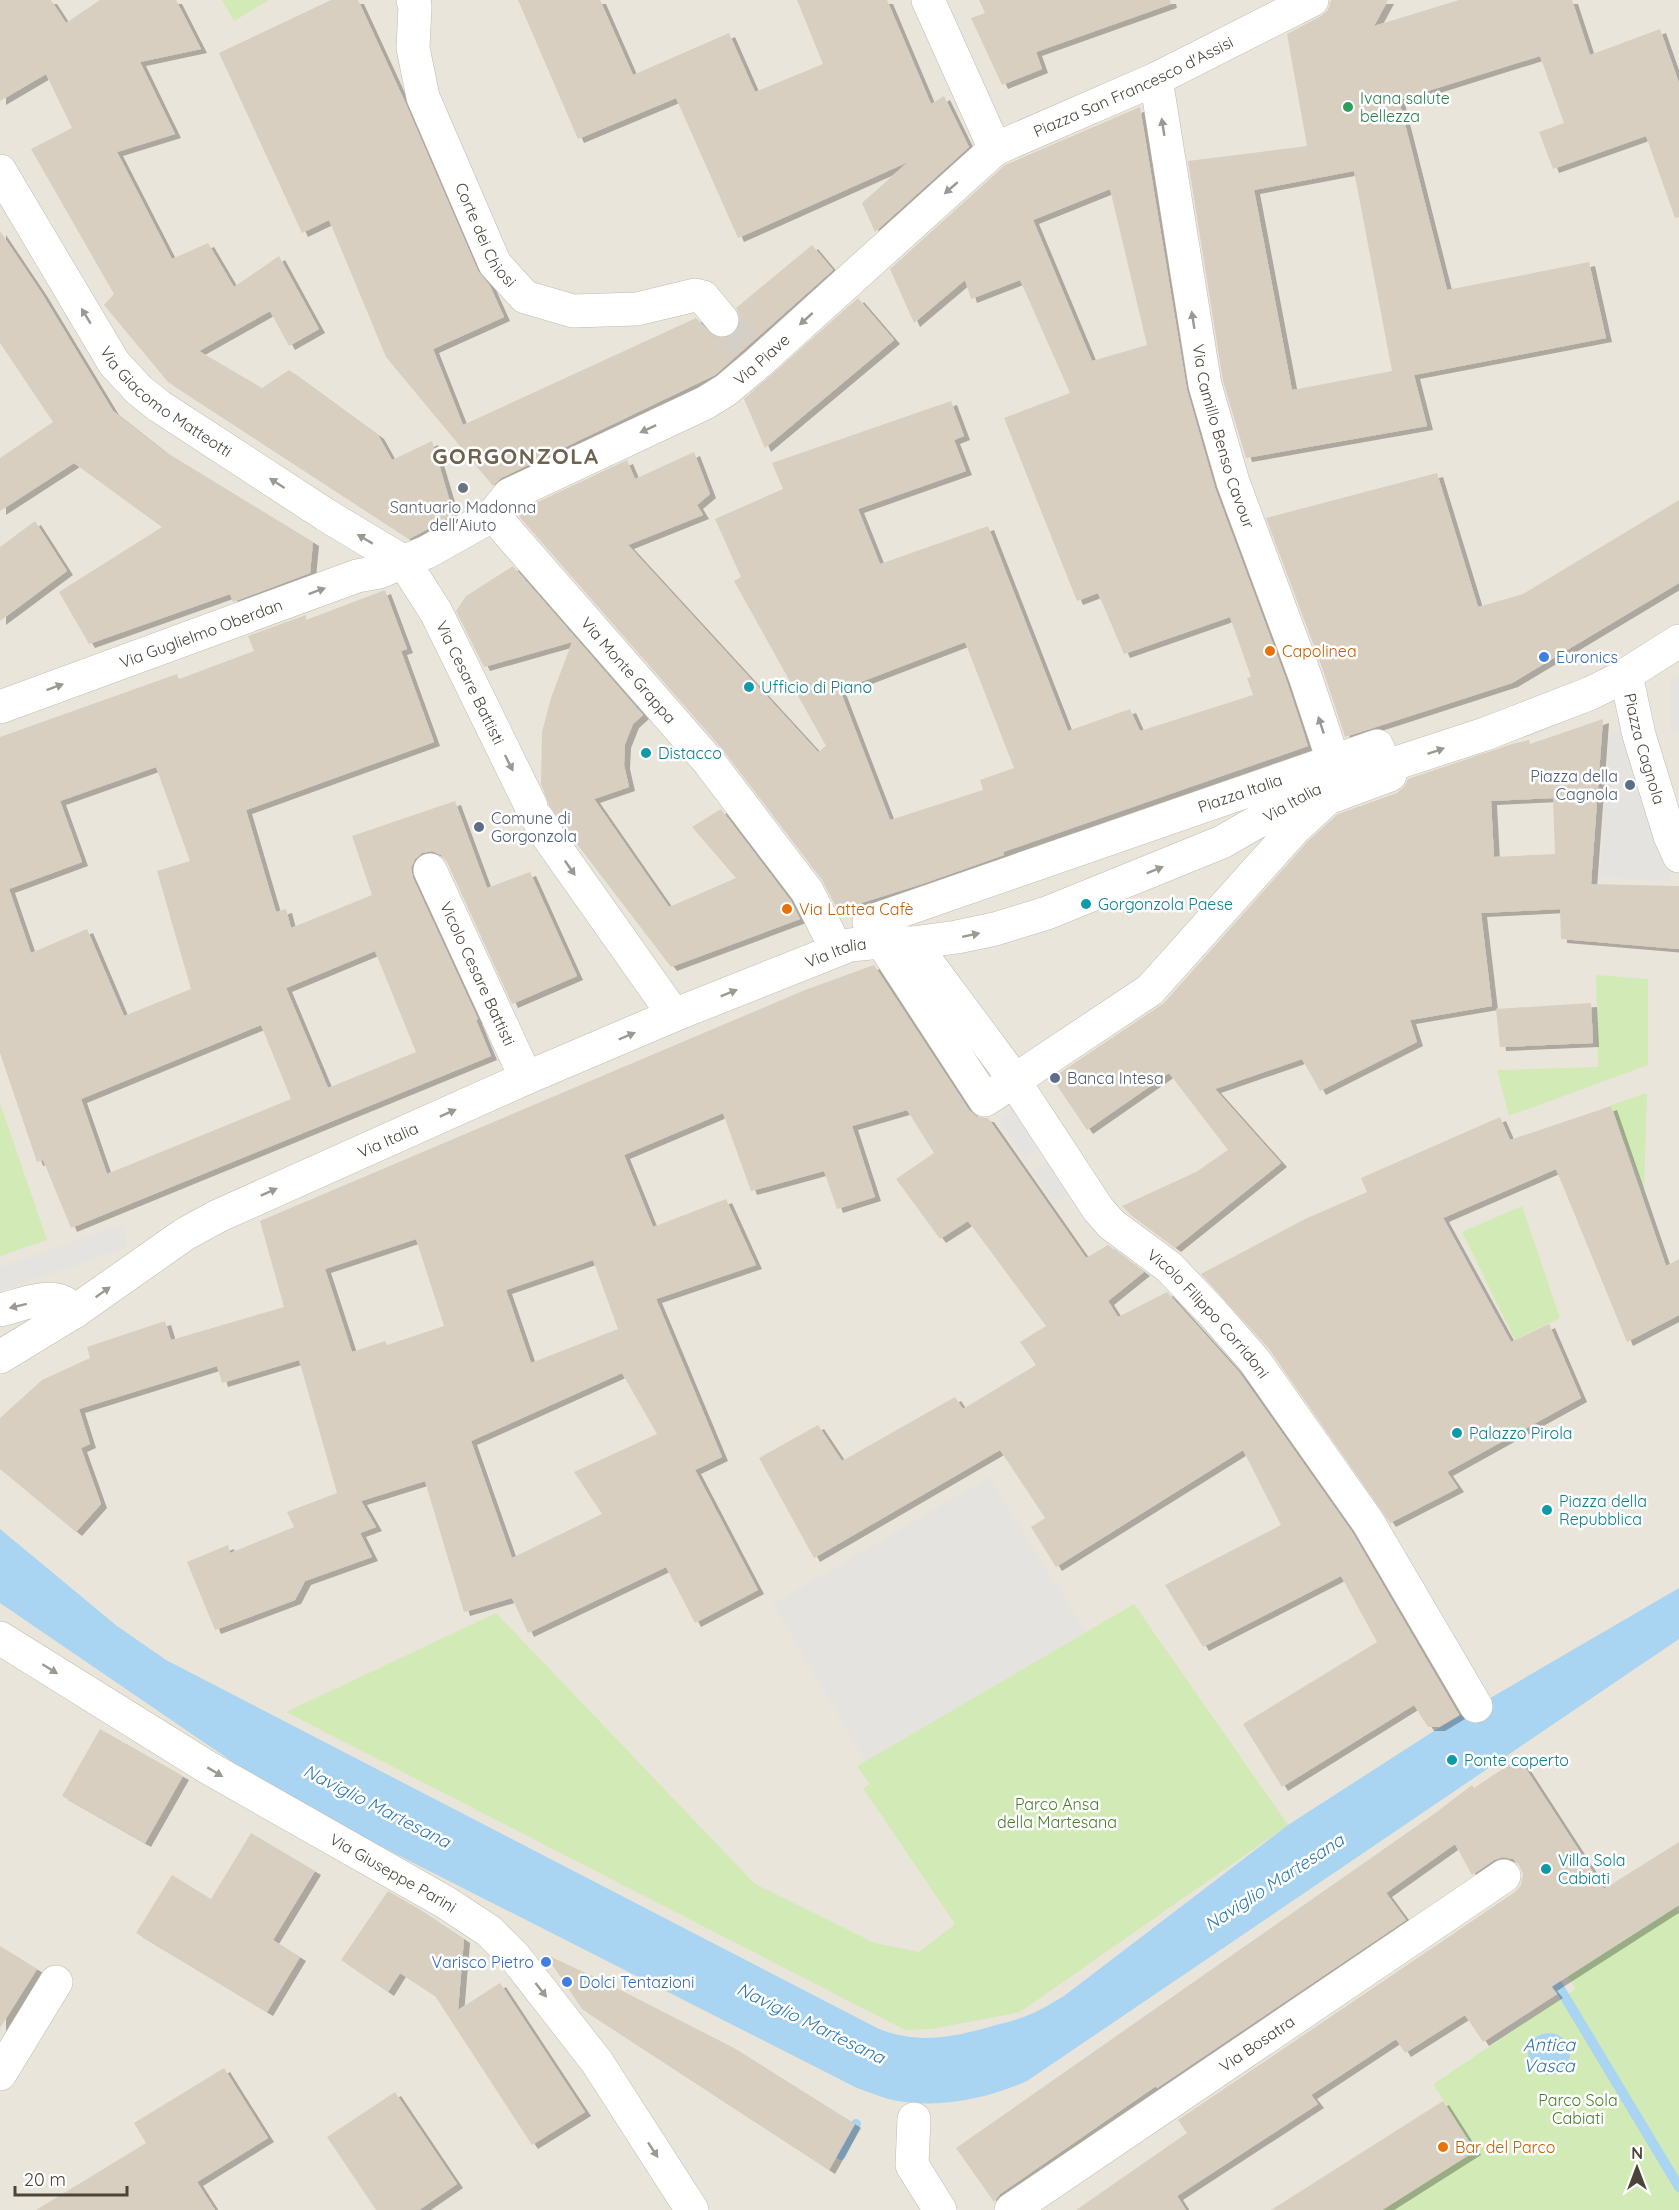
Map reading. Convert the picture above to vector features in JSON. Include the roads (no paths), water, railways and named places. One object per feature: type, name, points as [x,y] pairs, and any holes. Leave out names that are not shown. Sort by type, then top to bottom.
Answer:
[{"type":"street","name":"Corte dei Chiosi","points":[[413,0],[415,6],[413,48],[423,97],[495,264],[525,297],[573,311],[637,309],[694,295],[703,297],[722,320]]},
{"type":"street","points":[[928,0],[995,149]]},
{"type":"street","name":"Piazza San Francesco d'Assisi","points":[[995,149],[1156,79],[1312,0]]},
{"type":"street","name":"Via Camillo Benso Cavour","points":[[1156,79],[1205,385],[1233,482],[1305,676],[1336,771]]},
{"type":"street","name":"Via Piave","points":[[404,562],[427,552],[493,514],[509,495],[705,403],[726,390],[751,355],[995,149]]},
{"type":"street","name":"Via Giacomo Matteotti","points":[[0,171],[108,354],[139,390],[159,406],[318,510],[404,562]]},
{"type":"street","name":"Via Monte Grappa","points":[[493,514],[709,762],[807,891],[837,950]]},
{"type":"street","name":"Via Guglielmo Oberdan","points":[[0,707],[357,576],[379,572],[404,562]]},
{"type":"street","name":"Via Cesare Battisti","points":[[404,562],[436,612],[534,813],[549,838],[674,1015]]},
{"type":"street","name":"Via Italia","points":[[0,1357],[74,1312],[185,1234],[218,1216],[526,1078],[674,1015],[850,945],[881,942],[913,943],[976,934],[1047,913],[1216,845],[1311,792],[1336,771],[1386,767],[1485,734],[1591,693],[1626,675],[1679,642]]},
{"type":"street","name":"Piazza Cagnola","points":[[1626,675],[1639,735],[1670,836],[1679,856]]},
{"type":"street","name":"Piazza Italia","points":[[1336,771],[869,922],[985,1100],[1150,990],[1295,828],[1328,798],[1390,775],[1386,767]]},
{"type":"street","name":"Vicolo Cesare Battisti","points":[[430,870],[526,1078]]},
{"type":"street","name":"Vicolo Filippo Corridoni","points":[[913,943],[1014,1080],[1105,1218],[1169,1267],[1254,1360],[1368,1522],[1476,1706]]},
{"type":"street","points":[[0,1310],[52,1299],[63,1303],[74,1312]]},
{"type":"street","name":"Via Giuseppe Parini","points":[[0,1638],[207,1767],[445,1902],[489,1931],[515,1956],[597,2062],[692,2210]]},
{"type":"street","name":"Via Bosatra","points":[[1011,2210],[1504,1876]]},
{"type":"street","points":[[0,2074],[56,1982]]},
{"type":"street","points":[[914,2119],[912,2164],[940,2210]]},
{"type":"water","name":"Naviglio Martesana","points":[[0,1529],[117,1626],[166,1660],[879,2029],[894,2034],[923,2038],[952,2036],[1014,2020],[1035,2012],[1064,1996],[1288,1825],[1437,1729],[1679,1588],[1679,1639],[1027,2081],[980,2097],[947,2102],[914,2103],[888,2099],[857,2088],[262,1786],[227,1758],[0,1603]]},
{"type":"water","name":"Antica Vasca","points":[[1549,2033],[1564,2039],[1570,2054],[1564,2069],[1549,2075],[1534,2069],[1528,2054],[1534,2039]]},
{"type":"waterway","points":[[1550,1972],[1679,2187]]},
{"type":"waterway","points":[[841,2155],[856,2124]]},
{"type":"tunnel","points":[[722,320],[744,346]]},
{"type":"place","name":"Ivana salute bellezza","points":[[1348,107]]},
{"type":"place","name":"Santuario Madonna dell'Aiuto","points":[[463,488]]},
{"type":"place","name":"Capolinea","points":[[1270,651]]},
{"type":"place","name":"Euronics","points":[[1544,657]]},
{"type":"place","name":"Ufficio di Piano","points":[[749,687]]},
{"type":"place","name":"Distacco","points":[[646,753]]},
{"type":"place","name":"Piazza della Cagnola","points":[[1630,785]]},
{"type":"place","name":"Comune di Gorgonzola","points":[[479,827]]},
{"type":"place","name":"Gorgonzola Paese","points":[[1086,904]]},
{"type":"place","name":"Via Lattea Cafè","points":[[787,909]]},
{"type":"place","name":"Banca Intesa","points":[[1055,1078]]},
{"type":"place","name":"Palazzo Pirola","points":[[1457,1433]]},
{"type":"place","name":"Piazza della Repubblica","points":[[1547,1510]]},
{"type":"place","name":"Ponte coperto","points":[[1452,1760]]},
{"type":"place","name":"Villa Sola Cabiati","points":[[1546,1869]]},
{"type":"place","name":"Varisco Pietro","points":[[546,1962]]},
{"type":"place","name":"Dolci Tentazioni","points":[[567,1982]]},
{"type":"place","name":"Bar del Parco","points":[[1443,2147]]},
{"type":"district","name":"GORGONZOLA","points":[[516,456]]},
{"type":"park label","name":"Parco Ansa della Martesana","points":[[1057,1813]]},
{"type":"park label","name":"Parco Sola Cabiati","points":[[1578,2109]]}]
